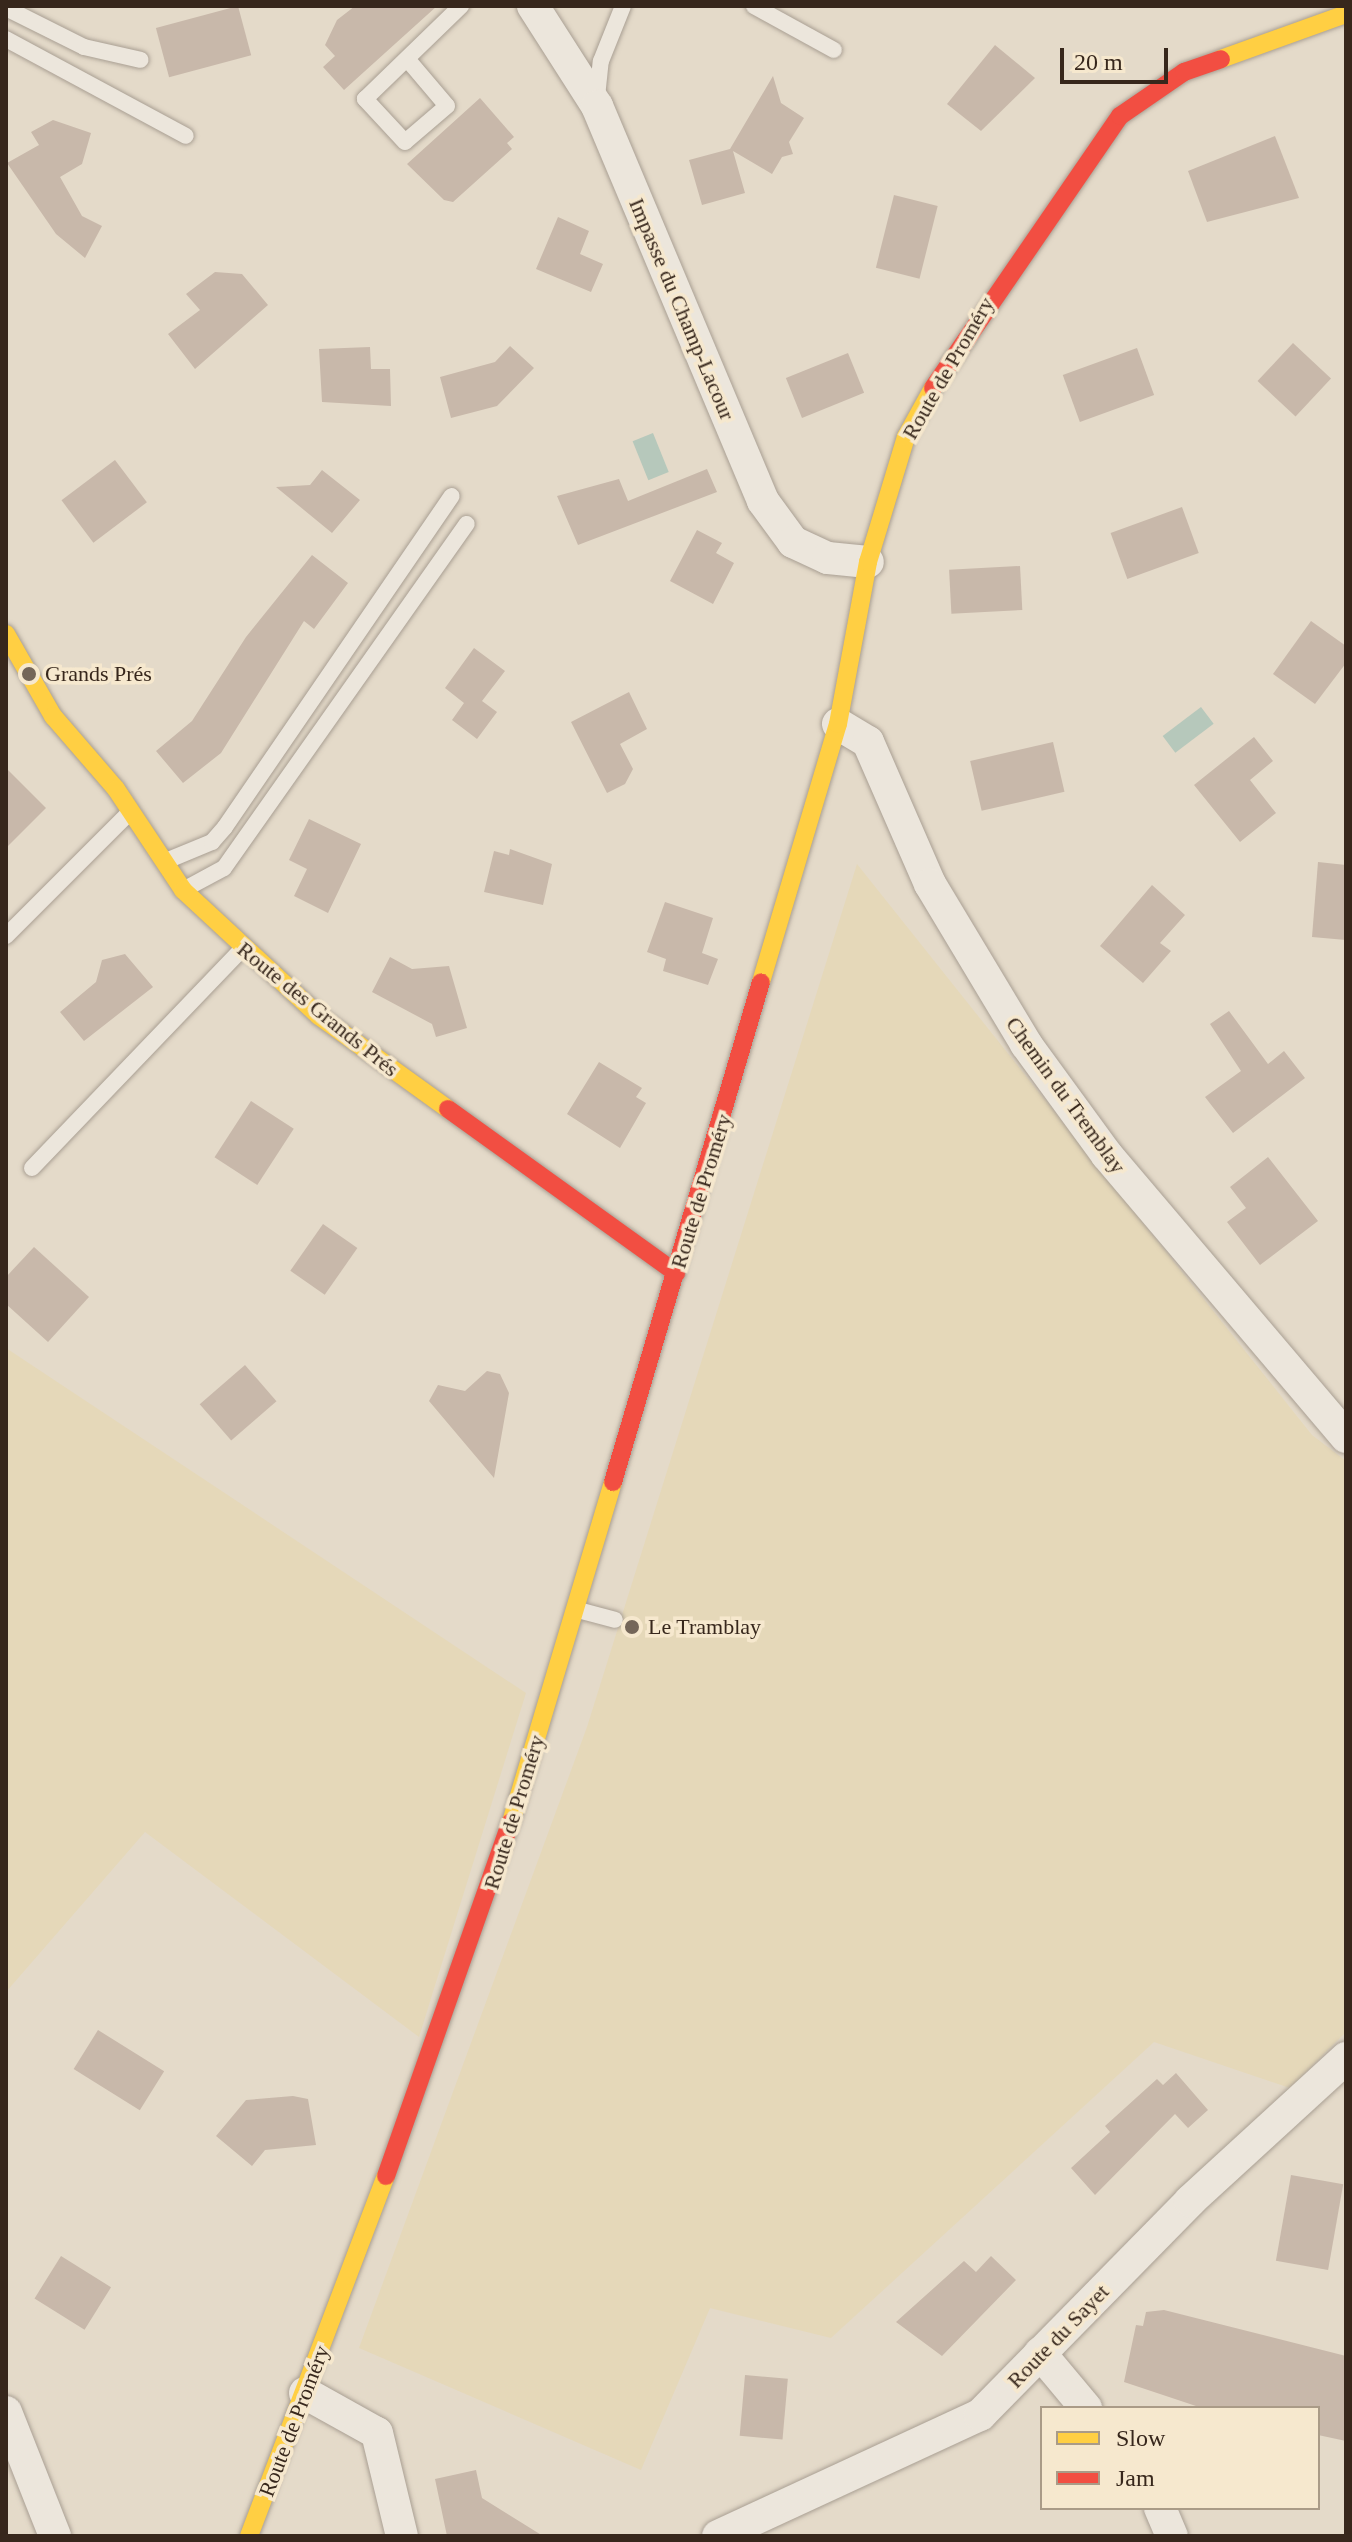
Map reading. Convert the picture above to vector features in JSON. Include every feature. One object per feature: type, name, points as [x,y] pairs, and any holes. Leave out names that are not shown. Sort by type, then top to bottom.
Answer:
[{"type":"street","name":"Impasse du Champ-Lacour","points":[[533,6],[597,106],[763,501],[793,542],[828,558],[868,562]]},
{"type":"street","name":"Route de Proméry","points":[[249,2536],[462,1977],[676,1273],[838,724],[868,562],[893,470],[923,401],[1012,262],[1120,116],[1184,72],[1346,14]]},
{"type":"street","name":"Route des Grands Prés","points":[[6,634],[53,716],[131,811],[183,890],[241,950],[319,1016],[676,1273]]},
{"type":"street","name":"Chemin du Tremblay","points":[[838,724],[868,742],[930,884],[1035,1057],[1267,1353],[1346,1437]]},
{"type":"street","name":"Route du Sayet","points":[[718,2536],[961,2427],[1346,2058]]},
{"type":"street","points":[[1040,2353],[1084,2406]]},
{"type":"street","points":[[305,2393],[377,2433],[402,2536]]},
{"type":"street","points":[[6,2412],[55,2536]]},
{"type":"street","points":[[1161,2510],[1172,2536]]},
{"type":"lane","points":[[408,60],[447,106],[405,142],[365,99],[461,6]]},
{"type":"lane","points":[[597,106],[601,61],[623,6]]},
{"type":"lane","points":[[754,6],[834,50]]},
{"type":"lane","points":[[6,8],[84,47],[141,60]]},
{"type":"lane","points":[[6,39],[186,136]]},
{"type":"lane","points":[[165,862],[212,842],[225,827],[452,496]]},
{"type":"lane","points":[[183,890],[224,868],[467,524]]},
{"type":"lane","points":[[6,936],[131,811]]},
{"type":"lane","points":[[32,1168],[241,950]]},
{"type":"lane","points":[[575,1609],[615,1620]]},
{"type":"shaded area","points":[[653,433],[669,472],[648,480],[633,441]]},
{"type":"shaded area","points":[[1201,707],[1214,724],[1175,753],[1163,736]]},
{"type":"shaded area","points":[[857,864],[1312,1435],[1346,1461],[1346,2032],[1290,2088],[1154,2042],[831,2338],[710,2308],[641,2470],[359,2348],[587,1727]]},
{"type":"shaded area","points":[[6,1348],[526,1693],[419,2037],[145,1832],[6,1992]]},
{"type":"building","points":[[238,6],[251,55],[169,77],[156,28]]},
{"type":"building","points":[[355,6],[437,6],[344,90],[323,67],[335,56],[325,45],[337,20]]},
{"type":"building","points":[[995,45],[1035,78],[981,131],[947,104]]},
{"type":"building","points":[[773,76],[781,103],[804,118],[789,142],[793,154],[782,157],[772,174],[733,151],[745,193],[702,205],[689,160],[730,149]]},
{"type":"building","points":[[480,98],[514,137],[507,143],[512,149],[453,202],[444,200],[407,164]]},
{"type":"building","points":[[53,120],[91,133],[82,164],[60,177],[82,216],[102,226],[85,258],[56,234],[7,163],[39,145],[31,132]]},
{"type":"building","points":[[1275,136],[1299,198],[1207,222],[1188,171]]},
{"type":"building","points":[[894,195],[938,206],[920,279],[876,268]]},
{"type":"building","points":[[558,217],[589,231],[580,254],[603,264],[591,292],[536,269]]},
{"type":"building","points":[[215,272],[242,274],[268,305],[195,369],[168,334],[200,310],[186,294]]},
{"type":"building","points":[[1293,343],[1331,378],[1296,416],[1258,381]]},
{"type":"building","points":[[510,346],[534,368],[497,406],[451,418],[440,377],[495,362]]},
{"type":"building","points":[[370,347],[371,369],[390,369],[391,406],[322,402],[319,349]]},
{"type":"building","points":[[1137,348],[1154,395],[1080,422],[1063,375]]},
{"type":"building","points":[[848,353],[864,393],[802,418],[786,378]]},
{"type":"building","points":[[115,460],[147,502],[93,543],[61,500]]},
{"type":"building","points":[[707,469],[717,492],[578,545],[557,496],[619,479],[628,501]]},
{"type":"building","points":[[322,470],[360,500],[332,533],[276,487],[310,485]]},
{"type":"building","points":[[1182,507],[1199,553],[1127,579],[1111,533]]},
{"type":"building","points":[[697,530],[722,543],[716,553],[734,563],[713,604],[670,581]]},
{"type":"building","points":[[312,555],[348,583],[314,629],[304,621],[221,753],[183,783],[156,751],[192,721],[246,637]]},
{"type":"building","points":[[1020,566],[1022,610],[951,614],[949,570]]},
{"type":"building","points":[[1311,621],[1346,646],[1346,663],[1315,704],[1273,674]]},
{"type":"building","points":[[474,648],[505,671],[482,701],[497,712],[477,739],[452,720],[464,703],[445,688]]},
{"type":"building","points":[[629,692],[647,729],[620,744],[633,769],[625,784],[607,793],[571,722]]},
{"type":"building","points":[[1254,737],[1273,761],[1250,780],[1276,813],[1240,842],[1194,785]]},
{"type":"building","points":[[1053,742],[1064,792],[982,811],[970,761]]},
{"type":"building","points":[[6,768],[46,808],[6,848]]},
{"type":"building","points":[[309,819],[361,844],[328,913],[294,896],[307,869],[289,860]]},
{"type":"building","points":[[510,849],[552,864],[543,905],[484,892],[494,851],[509,855]]},
{"type":"building","points":[[1318,862],[1346,865],[1346,940],[1312,937]]},
{"type":"building","points":[[1152,885],[1185,915],[1160,943],[1171,951],[1143,983],[1100,946]]},
{"type":"building","points":[[665,902],[713,918],[702,953],[718,959],[708,985],[663,971],[666,959],[647,952]]},
{"type":"building","points":[[125,954],[153,987],[84,1041],[60,1012],[96,982],[102,960]]},
{"type":"building","points":[[390,957],[412,969],[449,966],[467,1028],[436,1037],[432,1024],[372,992]]},
{"type":"building","points":[[1229,1011],[1268,1064],[1284,1051],[1305,1078],[1233,1133],[1205,1097],[1241,1071],[1210,1024]]},
{"type":"building","points":[[599,1062],[642,1088],[636,1097],[646,1103],[620,1148],[567,1114]]},
{"type":"building","points":[[251,1101],[294,1129],[257,1185],[215,1157]]},
{"type":"building","points":[[1268,1157],[1318,1221],[1260,1265],[1227,1222],[1246,1208],[1230,1187]]},
{"type":"building","points":[[323,1224],[357,1248],[325,1295],[290,1271]]},
{"type":"building","points":[[34,1247],[89,1297],[48,1342],[6,1304],[6,1277]]},
{"type":"building","points":[[245,1365],[276,1401],[231,1441],[200,1404]]},
{"type":"building","points":[[487,1371],[500,1374],[509,1393],[494,1478],[429,1401],[438,1385],[465,1391]]},
{"type":"building","points":[[98,2030],[164,2071],[140,2110],[74,2069]]},
{"type":"building","points":[[1176,2073],[1208,2110],[1188,2128],[1175,2114],[1095,2195],[1071,2168],[1110,2132],[1105,2126],[1157,2079],[1163,2085]]},
{"type":"building","points":[[293,2096],[308,2099],[316,2145],[265,2150],[252,2166],[216,2136],[246,2100]]},
{"type":"building","points":[[1291,2175],[1343,2184],[1328,2270],[1276,2261]]},
{"type":"building","points":[[61,2256],[111,2287],[85,2330],[35,2298]]},
{"type":"building","points":[[991,2256],[1016,2280],[942,2356],[896,2322],[964,2261],[976,2272]]},
{"type":"building","points":[[1164,2310],[1346,2356],[1346,2441],[1320,2435],[1320,2406],[1196,2406],[1124,2382],[1136,2325],[1143,2326],[1146,2312]]},
{"type":"building","points":[[745,2375],[788,2379],[783,2440],[740,2436]]},
{"type":"building","points":[[476,2470],[482,2498],[543,2536],[447,2536],[435,2479]]},
{"type":"traffic: slow","points":[[1221,59],[1346,14]]},
{"type":"traffic: slow","points":[[761,982],[838,724],[868,562],[906,437],[933,388]]},
{"type":"traffic: slow","points":[[6,634],[53,716],[116,789],[183,890],[319,1016],[448,1109]]},
{"type":"traffic: slow","points":[[511,1822],[613,1482]]},
{"type":"traffic: slow","points":[[249,2536],[386,2176]]},
{"type":"traffic: jam","points":[[933,388],[1120,116],[1184,72],[1221,59]]},
{"type":"traffic: jam","points":[[613,1482],[761,982]]},
{"type":"traffic: jam","points":[[448,1109],[676,1273]]},
{"type":"traffic: jam","points":[[386,2176],[511,1822]]},
{"type":"place","name":"Grands Prés","points":[[29,674]]},
{"type":"place","name":"Le Tramblay","points":[[632,1627]]}]
